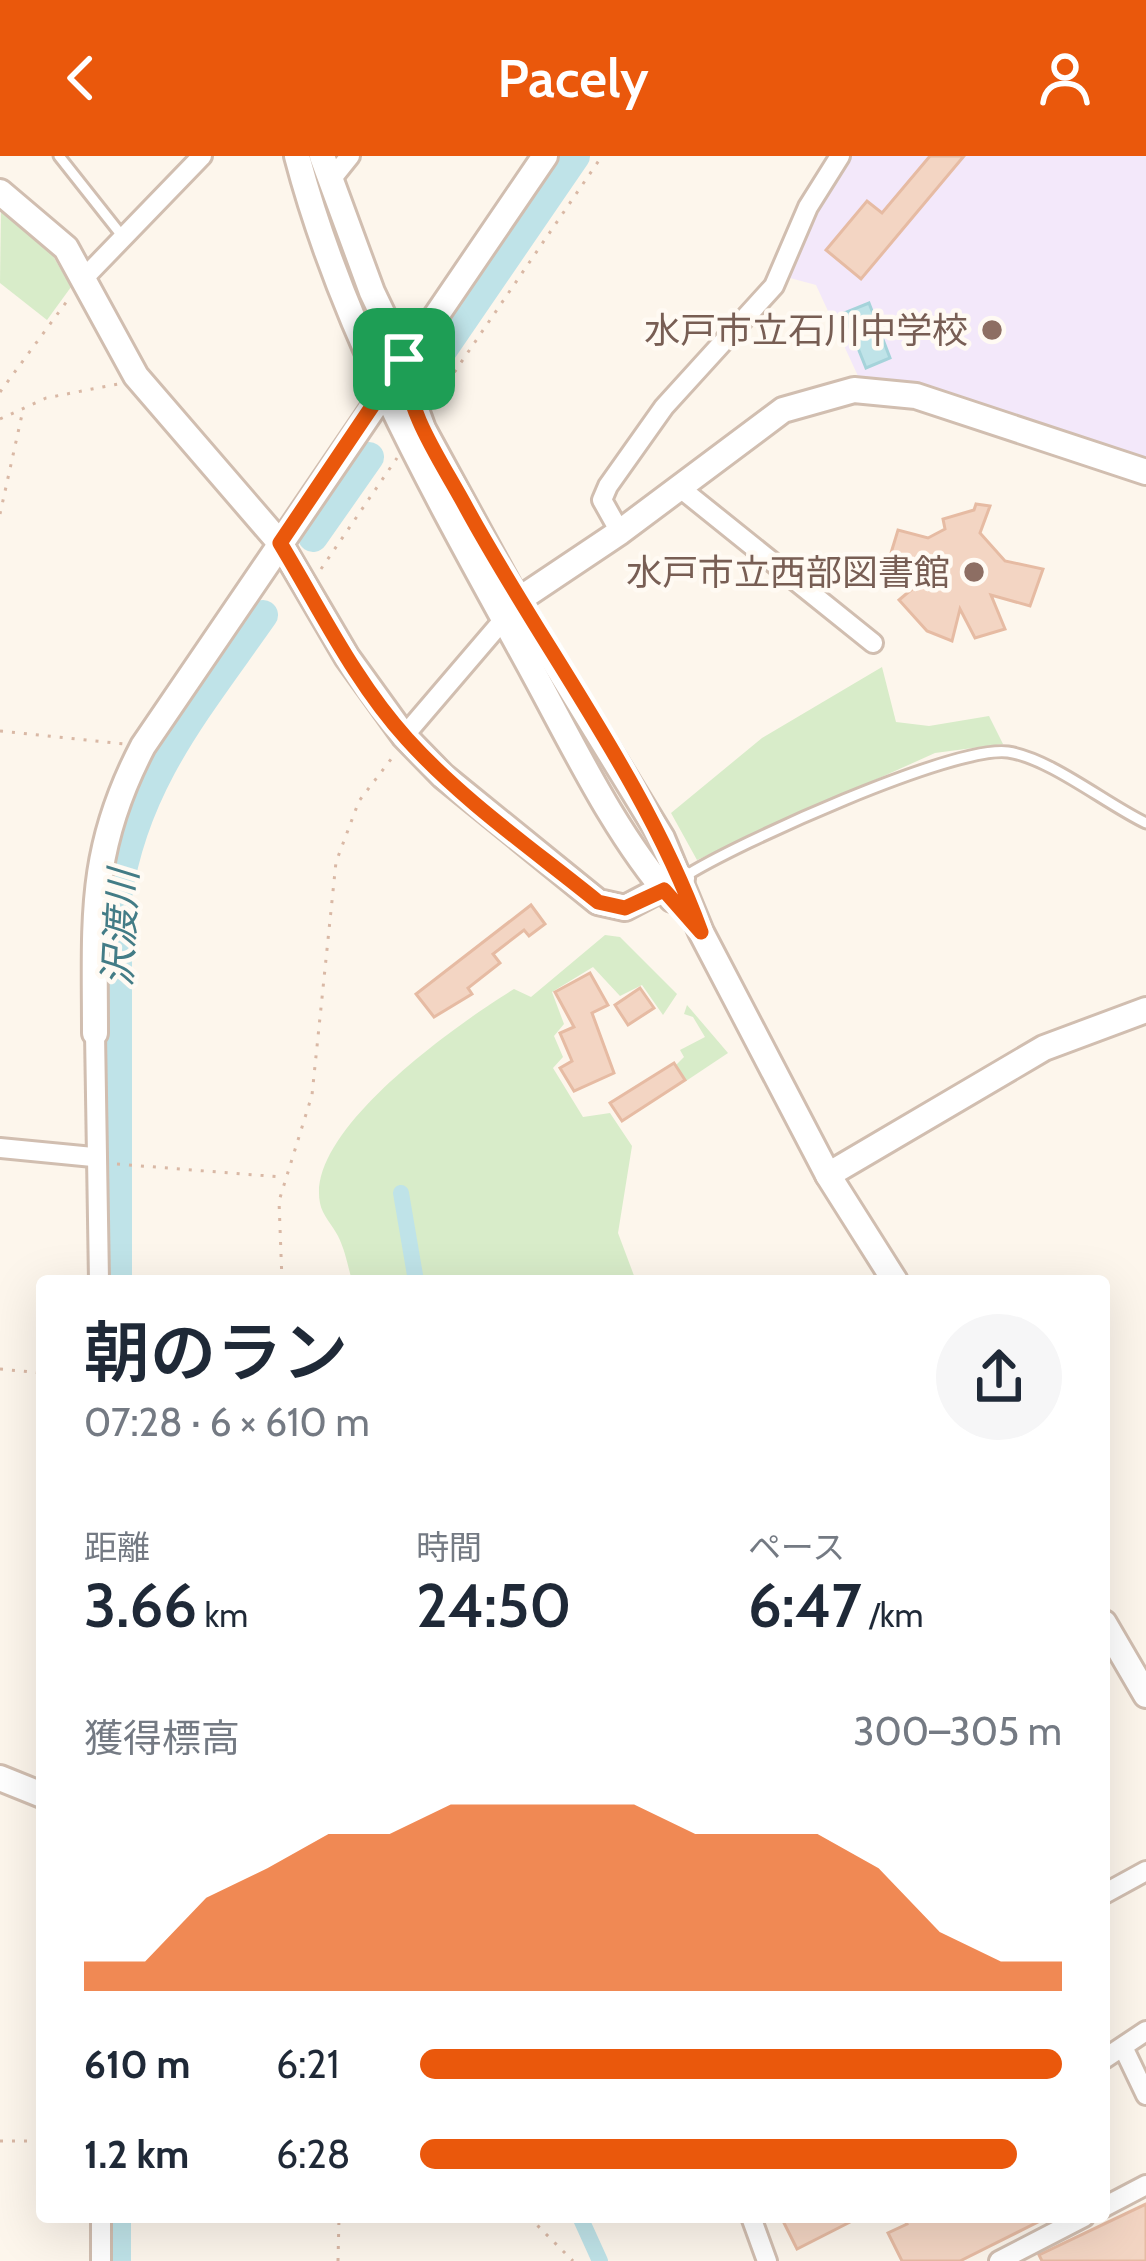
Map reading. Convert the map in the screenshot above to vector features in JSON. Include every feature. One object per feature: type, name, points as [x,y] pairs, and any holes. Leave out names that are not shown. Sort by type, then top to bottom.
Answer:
[{"type":"street","points":[[86,277],[202,156]]},
{"type":"street","points":[[297,156],[311,209],[384,388],[701,932],[828,1175],[891,1275]]},
{"type":"street","points":[[322,156],[404,359],[414,410],[510,610]]},
{"type":"street","points":[[330,182],[350,156]]},
{"type":"street","points":[[99,1275],[102,1160],[95,1033],[99,860],[118,795],[143,746],[545,156]]},
{"type":"street","points":[[620,532],[602,500],[608,486],[664,407],[774,286],[808,207],[840,156]]},
{"type":"street","points":[[0,191],[51,232],[86,277],[136,376],[280,543],[347,657],[406,738],[598,902],[625,908],[673,884]]},
{"type":"street","points":[[406,738],[510,610],[783,410],[829,393],[854,390],[916,396],[1146,472]]},
{"type":"street","points":[[679,487],[873,643]]},
{"type":"street","points":[[828,1175],[1044,1048],[1146,1010]]},
{"type":"street","points":[[0,1148],[102,1160]]},
{"type":"street","points":[[1110,1633],[1146,1695]]},
{"type":"street","points":[[0,1778],[36,1793]]},
{"type":"street","points":[[1110,1891],[1146,1871]]},
{"type":"street","points":[[1110,2056],[1146,2031]]},
{"type":"street","points":[[1123,2048],[1146,2095]]},
{"type":"street","points":[[1110,2204],[1146,2185]]},
{"type":"street","points":[[101,2223],[101,2261]]},
{"type":"street","points":[[753,2223],[767,2261]]},
{"type":"street","points":[[999,2261],[1072,2223]]},
{"type":"lane","points":[[59,156],[123,237]]},
{"type":"lane","points":[[673,884],[910,776],[982,753],[1028,758],[1146,823]]},
{"type":"path","points":[[430,409],[602,156]]},
{"type":"path","points":[[0,392],[86,277]]},
{"type":"path","points":[[0,419],[24,407],[136,376]]},
{"type":"path","points":[[0,514],[24,407]]},
{"type":"path","points":[[317,575],[398,457]]},
{"type":"path","points":[[0,730],[143,746]]},
{"type":"path","points":[[282,1275],[283,1178],[312,1095],[343,834],[359,801],[406,738]]},
{"type":"path","points":[[102,1160],[283,1178]]},
{"type":"path","points":[[0,1369],[36,1372]]},
{"type":"path","points":[[0,2141],[36,2141]]},
{"type":"path","points":[[338,2261],[339,2223]]},
{"type":"path","points":[[535,2223],[573,2261]]},
{"type":"shaded area","name":"水戸市立石川中学校","points":[[848,156],[1146,156],[1146,461],[915,382],[858,376],[816,285],[790,278],[812,212]]},
{"type":"green space","points":[[1,207],[45,242],[71,287],[47,320],[0,283]]},
{"type":"green space","points":[[882,667],[896,722],[929,726],[989,716],[1003,744],[935,753],[697,860],[671,813],[762,738]]},
{"type":"green space","points":[[605,935],[620,937],[677,994],[663,1015],[642,985],[620,996],[593,967],[552,992],[564,1024],[554,1036],[563,1057],[553,1068],[583,1117],[610,1113],[632,1146],[618,1233],[634,1275],[350,1275],[340,1241],[320,1203],[322,1174],[336,1144],[360,1112],[424,1052],[514,989],[531,997]]},
{"type":"green space","points":[[687,1005],[728,1053],[686,1081],[676,1065],[684,1057],[680,1050],[705,1037],[693,1017],[684,1014]]},
{"type":"water","points":[[869,303],[890,358],[866,368],[844,313]]},
{"type":"building","points":[[930,156],[964,156],[861,279],[826,250],[867,201],[882,213]]},
{"type":"building","name":"水戸市立西部図書館","points":[[976,504],[990,506],[980,533],[1005,561],[1043,569],[1030,606],[991,595],[1005,629],[975,638],[960,609],[952,641],[927,631],[899,600],[925,578],[887,566],[898,530],[928,538],[945,529],[943,519],[974,510]]},
{"type":"building","points":[[531,905],[545,924],[529,936],[524,930],[493,954],[500,963],[468,988],[472,994],[434,1017],[416,994]]},
{"type":"building","points":[[590,973],[608,1005],[592,1013],[614,1073],[574,1091],[560,1068],[572,1061],[560,1033],[574,1027],[555,992]]},
{"type":"building","points":[[640,988],[654,1008],[628,1025],[615,1005]]},
{"type":"building","points":[[674,1063],[685,1080],[622,1121],[610,1103]]},
{"type":"building","points":[[1146,2204],[1146,2261],[1042,2261],[1039,2255]]},
{"type":"building","points":[[784,2223],[848,2223],[797,2249]]},
{"type":"building","points":[[1036,2223],[960,2261],[902,2261],[888,2233],[907,2224]]},
{"type":"waterway","name":"沢渡川","points":[[434,362],[575,156]]},
{"type":"waterway","name":"沢渡川","points":[[313,537],[369,457]]},
{"type":"waterway","name":"沢渡川","points":[[117,1275],[117,897],[125,856],[172,748],[263,615]]},
{"type":"waterway","points":[[401,1193],[415,1275]]},
{"type":"waterway","name":"沢渡川","points":[[116,2223],[116,2261]]},
{"type":"waterway","points":[[583,2223],[600,2261]]},
{"type":"place","name":"水戸市立石川中学校","points":[[992,330]]},
{"type":"place","name":"水戸市立西部図書館","points":[[974,572]]},
{"type":"route","points":[[404,359],[405,379],[423,429],[517,601],[662,838],[701,932],[664,890],[625,908],[598,902],[443,776],[404,736],[347,657],[280,543],[404,359]]}]
